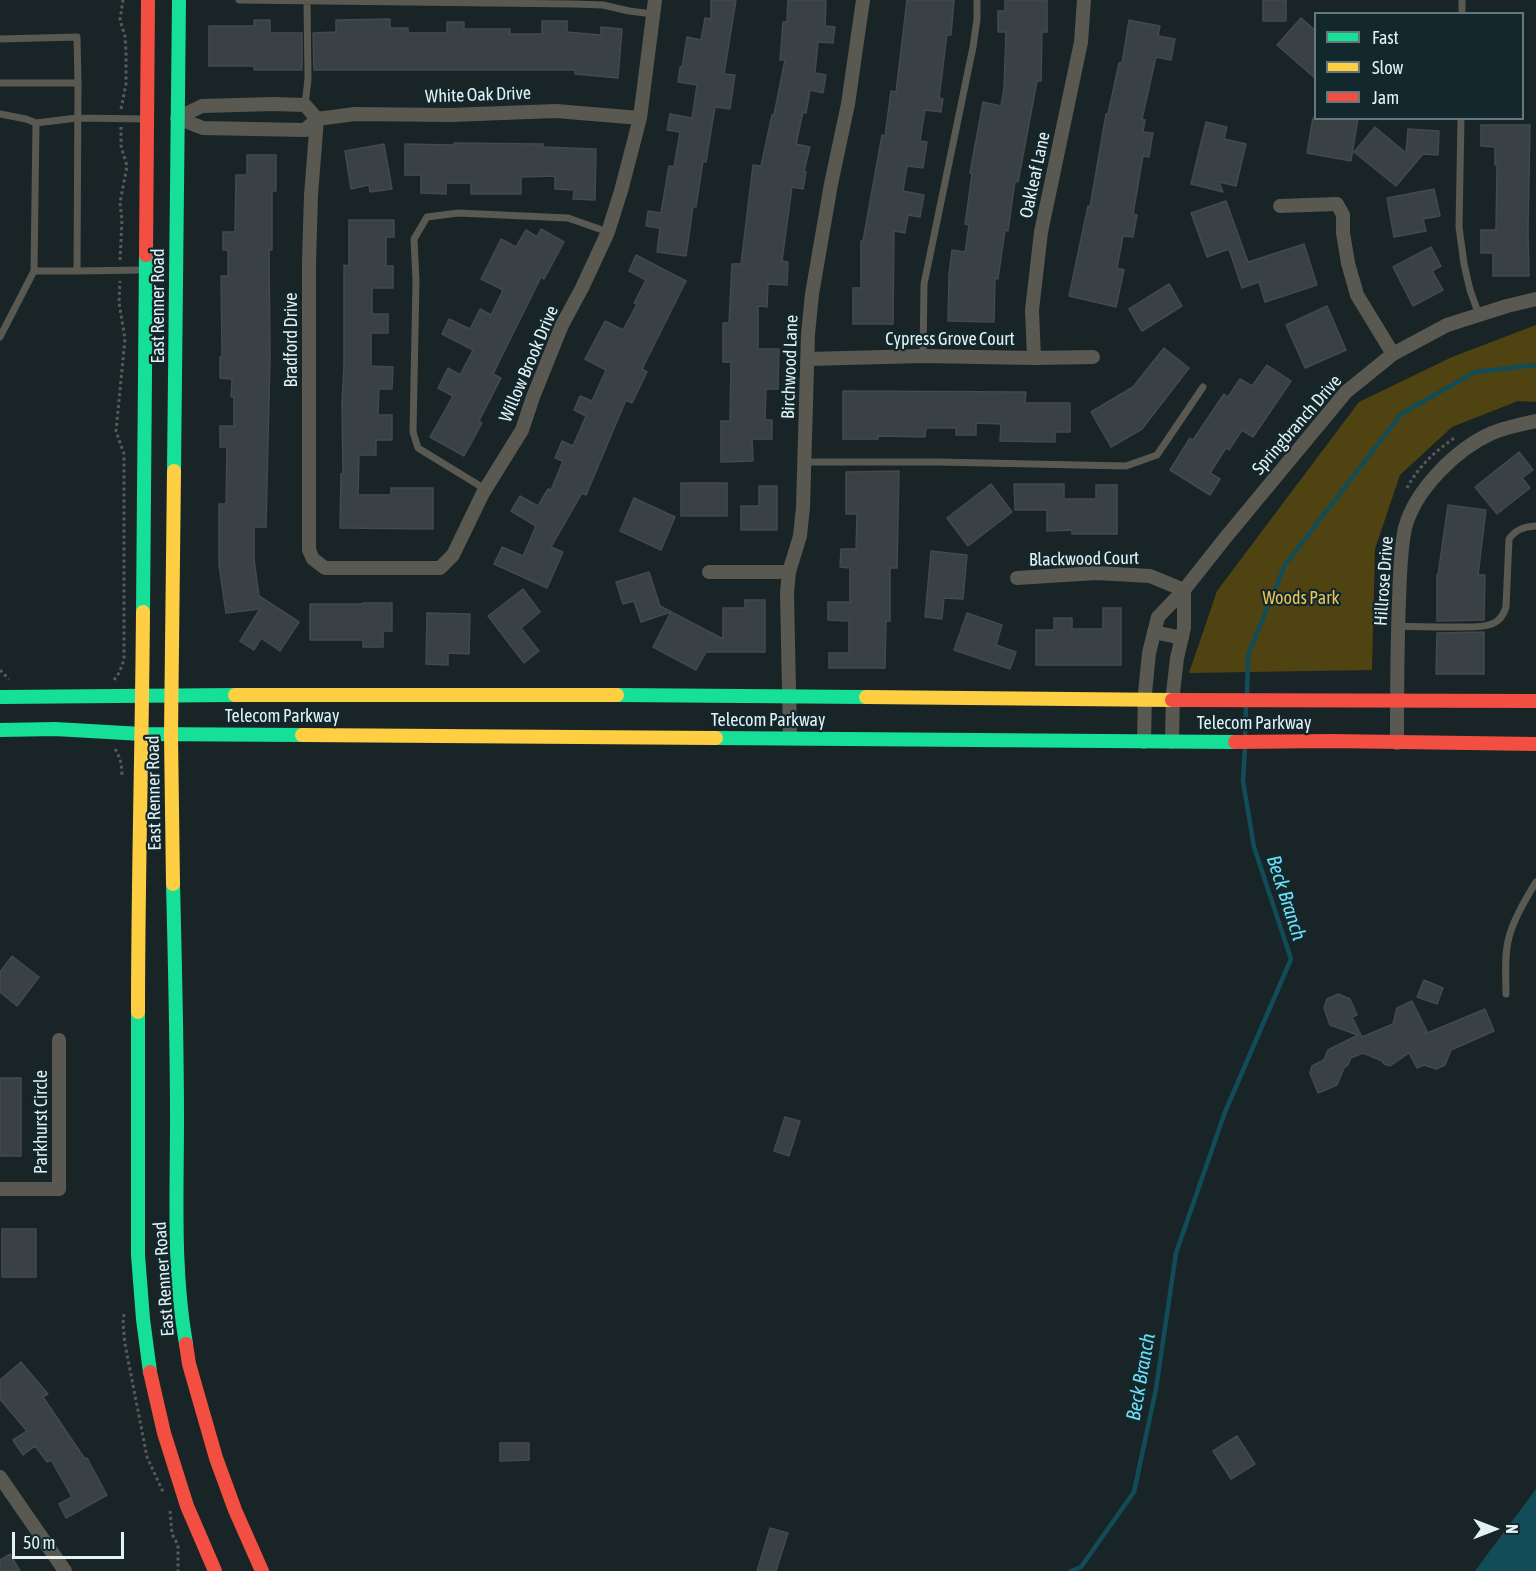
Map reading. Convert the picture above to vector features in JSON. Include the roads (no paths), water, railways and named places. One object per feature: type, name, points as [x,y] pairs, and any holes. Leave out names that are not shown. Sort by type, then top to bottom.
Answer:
[{"type":"main road","name":"East Renner Road","points":[[148,0],[162,118],[172,695],[177,1259],[180,1310],[189,1364],[216,1458],[235,1510],[262,1571]]},
{"type":"main road","name":"East Renner Road","points":[[179,0],[162,118],[146,270],[142,734],[138,887],[138,1255],[151,1380],[164,1433],[187,1506],[215,1571]]},
{"type":"main road","name":"Telecom Parkway","points":[[0,697],[142,695],[790,696],[1397,703],[1536,700]]},
{"type":"main road","name":"Telecom Parkway","points":[[0,730],[55,729],[142,734],[1536,744]]},
{"type":"street","name":"Birchwood Lane","points":[[790,738],[787,592],[803,507],[808,334],[812,294],[831,184],[848,104],[863,0]]},
{"type":"street","name":"Oakleaf Lane","points":[[1034,358],[1032,310],[1041,232],[1081,42],[1084,0]]},
{"type":"street","name":"Willow Brook Drive","points":[[313,559],[325,568],[440,568],[453,555],[485,489],[522,430],[562,325],[608,232],[640,118],[654,7]]},
{"type":"street","points":[[162,118],[202,106],[273,104],[305,105],[317,119]]},
{"type":"street","name":"White Oak Drive","points":[[162,118],[203,128],[267,130],[305,130],[317,119],[356,114],[450,115],[556,111],[640,118]]},
{"type":"street","name":"Bradford Drive","points":[[313,559],[308,543],[309,326],[311,206],[317,119]]},
{"type":"street","points":[[1280,206],[1337,204],[1343,215],[1343,233],[1348,263],[1357,295],[1393,354]]},
{"type":"street","name":"Springbranch Drive","points":[[1144,742],[1149,653],[1158,617],[1184,590],[1346,392],[1393,354],[1447,325],[1536,299]]},
{"type":"street","name":"Cypress Grove Court","points":[[808,359],[923,356],[1093,357]]},
{"type":"street","name":"Hillrose Drive","points":[[1397,743],[1401,550],[1406,526],[1416,503],[1430,482],[1448,463],[1491,433],[1516,424],[1536,421]]},
{"type":"street","points":[[709,572],[789,572]]},
{"type":"street","name":"Blackwood Court","points":[[1017,578],[1096,573],[1150,576],[1184,590]]},
{"type":"street","points":[[1172,742],[1176,658],[1184,628],[1184,590]]},
{"type":"street","points":[[1154,632],[1182,638]]},
{"type":"street","name":"Parkhurst Circle","points":[[0,1189],[59,1189],[59,1040]]},
{"type":"street","points":[[0,1477],[65,1571]]},
{"type":"lane","points":[[238,0],[603,5],[629,11],[654,7]]},
{"type":"lane","points":[[923,356],[924,284],[973,47],[977,0]]},
{"type":"lane","points":[[305,105],[308,79],[307,1]]},
{"type":"lane","points":[[0,39],[77,37],[77,271]]},
{"type":"lane","points":[[0,83],[78,83]]},
{"type":"lane","points":[[0,114],[36,123],[77,118],[162,118]]},
{"type":"lane","points":[[1461,120],[1459,227],[1464,264],[1479,315]]},
{"type":"lane","points":[[0,337],[34,270],[36,123]]},
{"type":"lane","points":[[485,489],[418,448],[413,432],[416,281],[414,239],[427,217],[458,213],[568,218],[608,232]]},
{"type":"lane","points":[[34,270],[146,270]]},
{"type":"lane","points":[[805,462],[1126,466],[1157,455],[1203,387]]},
{"type":"lane","points":[[1398,627],[1469,627],[1494,624],[1504,613],[1506,607],[1509,539],[1512,534],[1524,527],[1536,526]]},
{"type":"lane","points":[[1506,994],[1509,938],[1517,916],[1536,882]]},
{"type":"water","points":[[1536,1489],[1536,1571],[1475,1571]]},
{"type":"waterway","name":"Beck Branch","points":[[1247,695],[1248,655],[1285,565],[1401,414],[1475,372],[1536,365]]},
{"type":"waterway","name":"Beck Branch","points":[[1245,737],[1246,707]]},
{"type":"waterway","name":"Beck Branch","points":[[1071,1571],[1081,1567],[1134,1492],[1156,1389],[1176,1253],[1225,1112],[1291,959],[1254,847],[1243,781],[1245,746]]},
{"type":"park label","name":"Woods Park","points":[[1301,598]]}]
